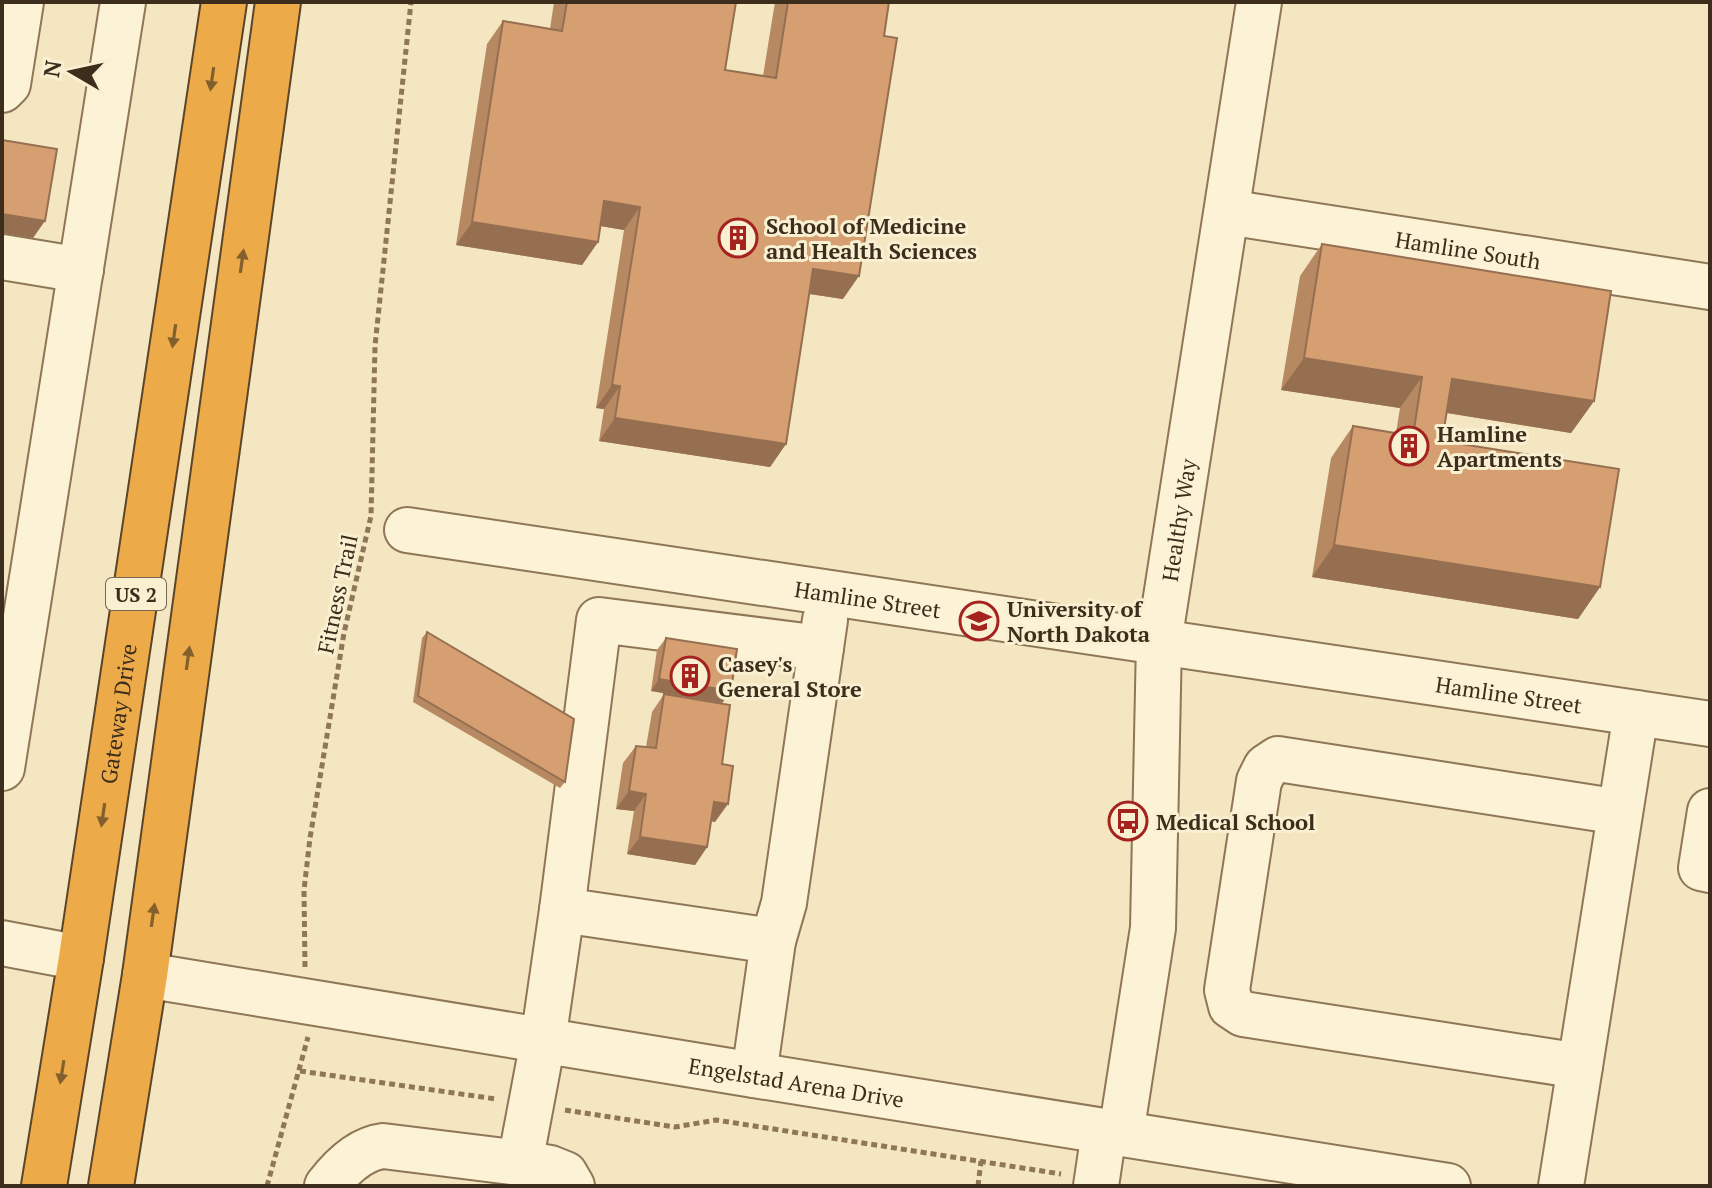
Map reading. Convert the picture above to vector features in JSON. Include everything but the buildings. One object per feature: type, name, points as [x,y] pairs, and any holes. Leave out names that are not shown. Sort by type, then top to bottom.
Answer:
[{"type":"highway","name":"Gateway Drive","points":[[44,1186],[224,2]]},
{"type":"highway","name":"US 2","points":[[111,1186],[145,975],[278,2]]},
{"type":"highway","points":[[81,958],[145,975]]},
{"type":"street","points":[[2,90],[8,84],[21,2]]},
{"type":"street","points":[[2,768],[123,2]]},
{"type":"street","name":"Healthy Way","points":[[1106,1184],[1120,1134],[1153,928],[1159,642],[1259,2]]},
{"type":"street","name":"Hamline South","points":[[1227,212],[1710,287]]},
{"type":"street","points":[[2,257],[81,270]]},
{"type":"street","name":"Hamline Street","points":[[407,530],[1710,724]]},
{"type":"street","points":[[754,1075],[773,941],[784,903],[829,593]]},
{"type":"street","points":[[520,1163],[543,1041],[599,620],[821,648]]},
{"type":"street","points":[[1561,1186],[1636,713]]},
{"type":"street","points":[[1580,1066],[1243,1014],[1231,1006],[1227,990],[1259,781],[1266,767],[1278,759],[1620,812]]},
{"type":"street","points":[[1710,811],[1701,868],[1710,870]]},
{"type":"street","points":[[562,910],[773,941]]},
{"type":"street","points":[[2,943],[81,958]]},
{"type":"street","name":"Engelstad Arena Drive","points":[[145,975],[1448,1186]]},
{"type":"street","points":[[343,1186],[349,1174],[367,1156],[383,1146]]},
{"type":"street","points":[[359,1186],[383,1146]]},
{"type":"street","points":[[327,1186],[357,1157],[373,1147],[383,1146],[550,1168],[565,1174],[572,1186]]},
{"type":"path","name":"Fitness Trail","points":[[267,1186],[307,1045],[304,890],[314,809],[339,663],[371,516],[375,346],[411,2]]},
{"type":"path","points":[[299,1071],[675,1127],[716,1120],[981,1161],[1106,1184]]},
{"type":"path","points":[[978,1186],[981,1161]]},
{"type":"place","name":"School of Medicine and Health Sciences","points":[[738,238]]},
{"type":"place","name":"Hamline Apartments","points":[[1409,446]]},
{"type":"place","name":"University of North Dakota","points":[[979,621]]},
{"type":"place","name":"Casey's General Store","points":[[690,676]]},
{"type":"place","name":"Medical School","points":[[1128,821]]}]
